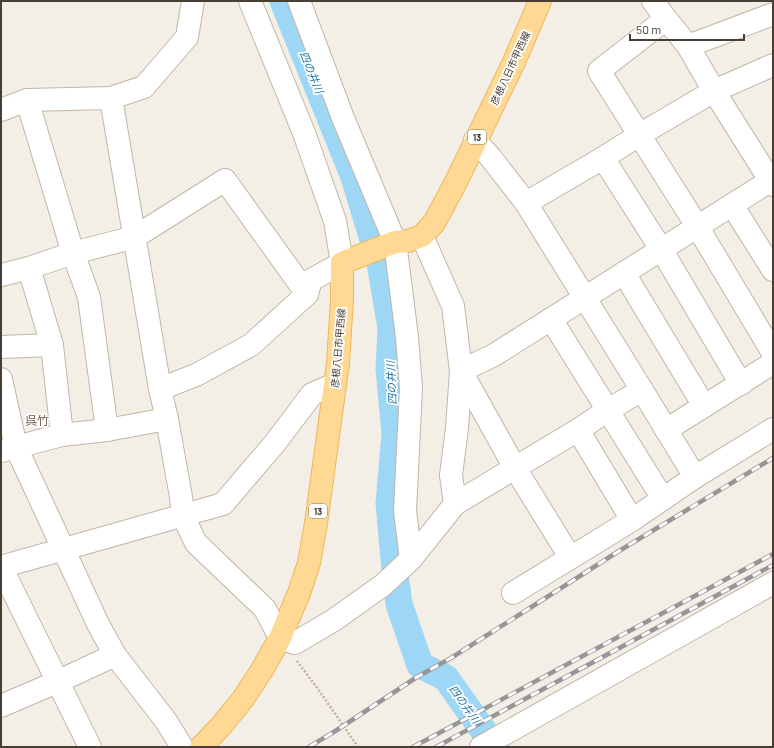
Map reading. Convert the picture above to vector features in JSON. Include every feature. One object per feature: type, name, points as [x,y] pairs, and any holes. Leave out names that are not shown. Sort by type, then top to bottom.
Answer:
[{"type":"main road","name":"彦根八日市甲西線","points":[[422,236],[434,223],[454,184],[514,62],[540,1]]},
{"type":"main road","points":[[351,260],[391,244],[422,236]]},
{"type":"main road","name":"彦根八日市甲西線","points":[[201,747],[221,726],[243,699],[262,670],[280,638],[299,593],[309,563],[338,363],[342,299],[351,260]]},
{"type":"street","points":[[1,110],[27,100],[111,98],[144,87],[187,37],[193,1]]},
{"type":"street","points":[[160,389],[196,375],[250,345],[307,294],[311,280],[351,260],[335,221],[304,133],[250,1]]},
{"type":"street","points":[[298,1],[391,244],[407,337],[411,388],[405,511],[409,561]]},
{"type":"street","points":[[460,371],[494,355],[661,248],[772,181],[714,91],[688,46],[666,20],[653,1]]},
{"type":"street","points":[[688,46],[773,14]]},
{"type":"street","points":[[666,20],[599,71],[697,226],[773,353]]},
{"type":"street","points":[[526,203],[714,91],[773,65]]},
{"type":"street","points":[[111,98],[160,389],[181,497],[183,516],[196,543],[265,609],[280,638],[295,643],[334,620],[383,585],[409,561],[455,504],[642,390]]},
{"type":"street","points":[[27,100],[73,253],[89,297],[107,430]]},
{"type":"street","points":[[475,140],[526,203],[695,477]]},
{"type":"street","points":[[603,158],[661,248],[741,384]]},
{"type":"street","points":[[1,275],[135,236],[225,180],[307,294]]},
{"type":"street","points":[[732,205],[773,270]]},
{"type":"street","points":[[422,236],[453,306],[460,371],[457,428],[451,475],[455,504]]},
{"type":"street","points":[[29,268],[52,345],[62,435]]},
{"type":"street","points":[[624,273],[704,406]]},
{"type":"street","points":[[551,319],[663,499]]},
{"type":"street","points":[[1,347],[52,345]]},
{"type":"street","points":[[666,430],[773,363]]},
{"type":"street","points":[[460,371],[515,468],[570,557]]},
{"type":"street","points":[[1,380],[8,449],[63,550],[98,624],[115,655],[166,721],[182,747]]},
{"type":"street","points":[[90,747],[1,567],[224,504],[275,443],[312,394],[335,384]]},
{"type":"street","points":[[8,449],[62,435],[107,430],[167,419]]},
{"type":"street","points":[[513,593],[632,520],[695,477],[773,429]]},
{"type":"street","points":[[578,430],[632,520]]},
{"type":"street","points":[[481,747],[773,584]]},
{"type":"street","points":[[1,706],[115,655]]},
{"type":"path","points":[[280,638],[318,689],[358,747]]},
{"type":"waterway","name":"四の井川","points":[[283,1],[354,177],[380,263],[391,328],[389,369],[395,434],[389,503],[399,604],[420,665],[446,678],[495,747]]},
{"type":"railway","points":[[309,747],[417,677],[451,658],[619,551],[773,458]]},
{"type":"railway","points":[[413,747],[773,554]]},
{"type":"railway","points":[[436,747],[773,565]]},
{"type":"district","name":"呉竹","points":[[37,420]]}]
